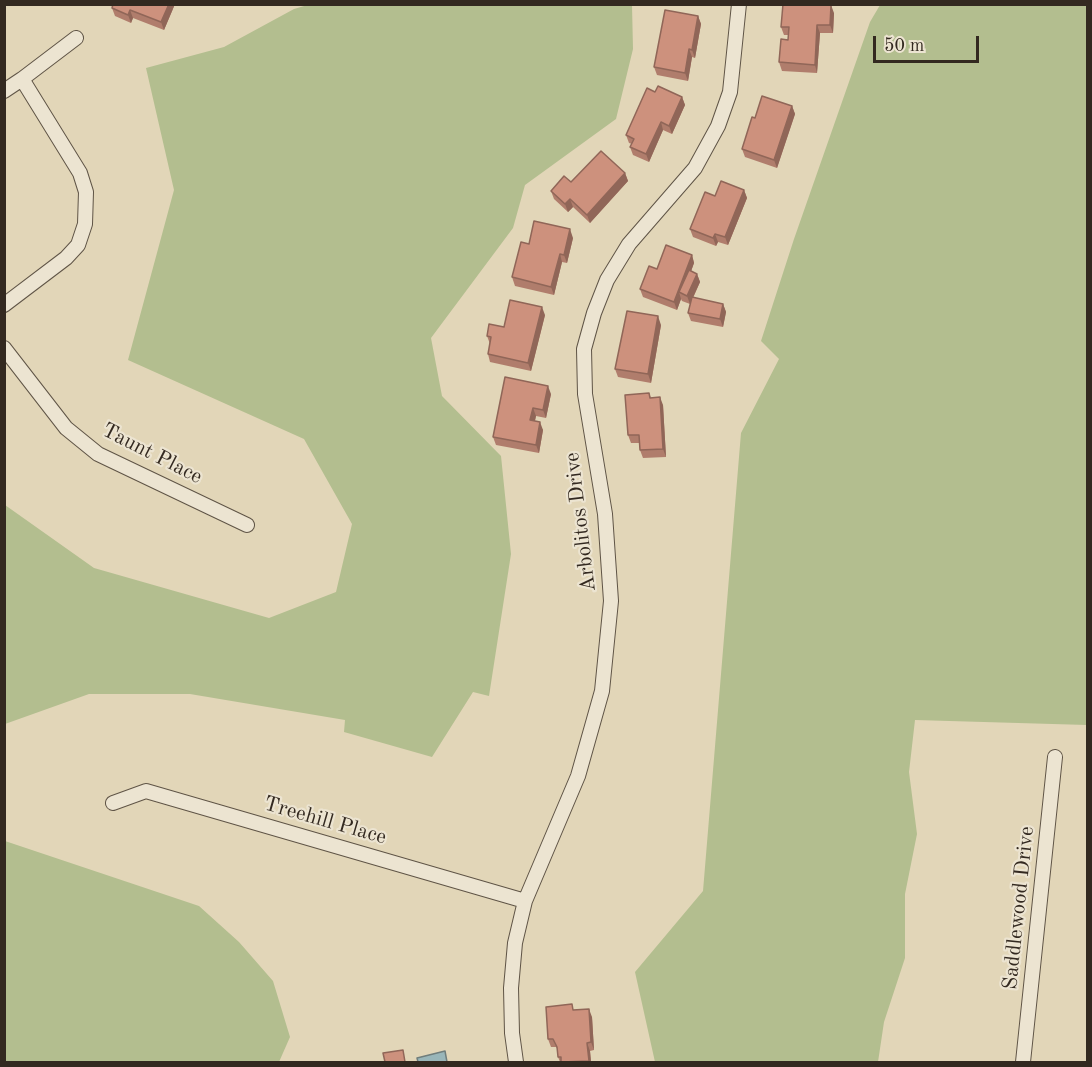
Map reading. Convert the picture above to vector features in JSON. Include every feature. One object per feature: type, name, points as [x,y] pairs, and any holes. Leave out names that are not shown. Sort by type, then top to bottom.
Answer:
[{"type":"street","name":"Arbolitos Drive","points":[[516,1062],[512,1033],[511,988],[515,943],[525,902],[578,776],[602,692],[611,601],[605,514],[585,394],[584,349],[607,280],[629,244],[695,168],[718,126],[730,92],[739,4]]},
{"type":"street","points":[[4,91],[76,38]]},
{"type":"street","points":[[4,305],[66,258],[78,245],[85,224],[86,192],[80,173],[22,79]]},
{"type":"street","name":"Taunt Place","points":[[4,348],[66,428],[98,454],[247,525]]},
{"type":"street","name":"Saddlewood Drive","points":[[1023,1062],[1055,758]]},
{"type":"street","name":"Treehill Place","points":[[113,803],[146,791],[525,902]]},
{"type":"green space","points":[[311,4],[632,5],[633,49],[616,119],[525,185],[513,228],[431,338],[442,396],[501,456],[511,554],[489,696],[473,692],[432,757],[344,732],[345,720],[190,694],[89,694],[5,724],[5,505],[94,568],[269,618],[336,592],[352,524],[304,439],[128,360],[174,190],[146,68],[224,47],[294,9]]},
{"type":"green space","points":[[880,5],[1087,5],[1087,725],[915,720],[909,772],[917,834],[905,894],[905,958],[884,1022],[878,1062],[655,1062],[635,972],[703,891],[741,433],[779,359],[761,341],[870,22]]},
{"type":"green space","points":[[5,841],[199,906],[239,942],[273,981],[290,1037],[279,1062],[5,1062]]},
{"type":"water","points":[[445,1051],[447,1062],[418,1062],[417,1058]]},
{"type":"building","points":[[113,4],[169,4],[161,22],[130,10],[128,15],[112,8]]},
{"type":"building","points":[[783,4],[831,5],[830,25],[817,25],[815,65],[779,62],[781,39],[788,40],[789,27],[781,27]]},
{"type":"building","points":[[665,10],[698,16],[685,73],[654,67]]},
{"type":"building","points":[[658,86],[682,97],[669,126],[661,122],[646,154],[630,147],[634,139],[626,135],[647,88],[655,92]]},
{"type":"building","points":[[762,96],[792,106],[774,160],[742,149],[752,117],[755,118]]},
{"type":"building","points":[[601,151],[625,173],[587,215],[570,199],[565,204],[551,191],[564,176],[571,182]]},
{"type":"building","points":[[721,181],[744,190],[725,237],[715,234],[713,238],[690,229],[705,192],[715,196]]},
{"type":"building","points":[[534,221],[570,229],[564,255],[560,254],[551,287],[512,277],[521,242],[529,244]]},
{"type":"building","points":[[666,245],[692,255],[674,302],[640,289],[649,266],[657,269]]},
{"type":"building","points":[[689,270],[697,274],[687,296],[679,292]]},
{"type":"building","points":[[692,297],[723,304],[720,319],[688,313]]},
{"type":"building","points":[[510,300],[542,307],[528,363],[488,354],[491,337],[487,336],[489,324],[504,327]]},
{"type":"building","points":[[627,311],[658,316],[648,374],[615,369]]},
{"type":"building","points":[[505,377],[548,386],[543,410],[533,408],[530,420],[540,422],[536,445],[493,437]]},
{"type":"building","points":[[649,393],[650,398],[660,397],[663,449],[640,450],[639,435],[628,435],[625,395]]},
{"type":"building","points":[[572,1004],[573,1010],[589,1009],[591,1042],[587,1043],[589,1061],[561,1062],[553,1039],[548,1039],[546,1007]]},
{"type":"building","points":[[403,1050],[405,1062],[385,1062],[383,1053]]}]
